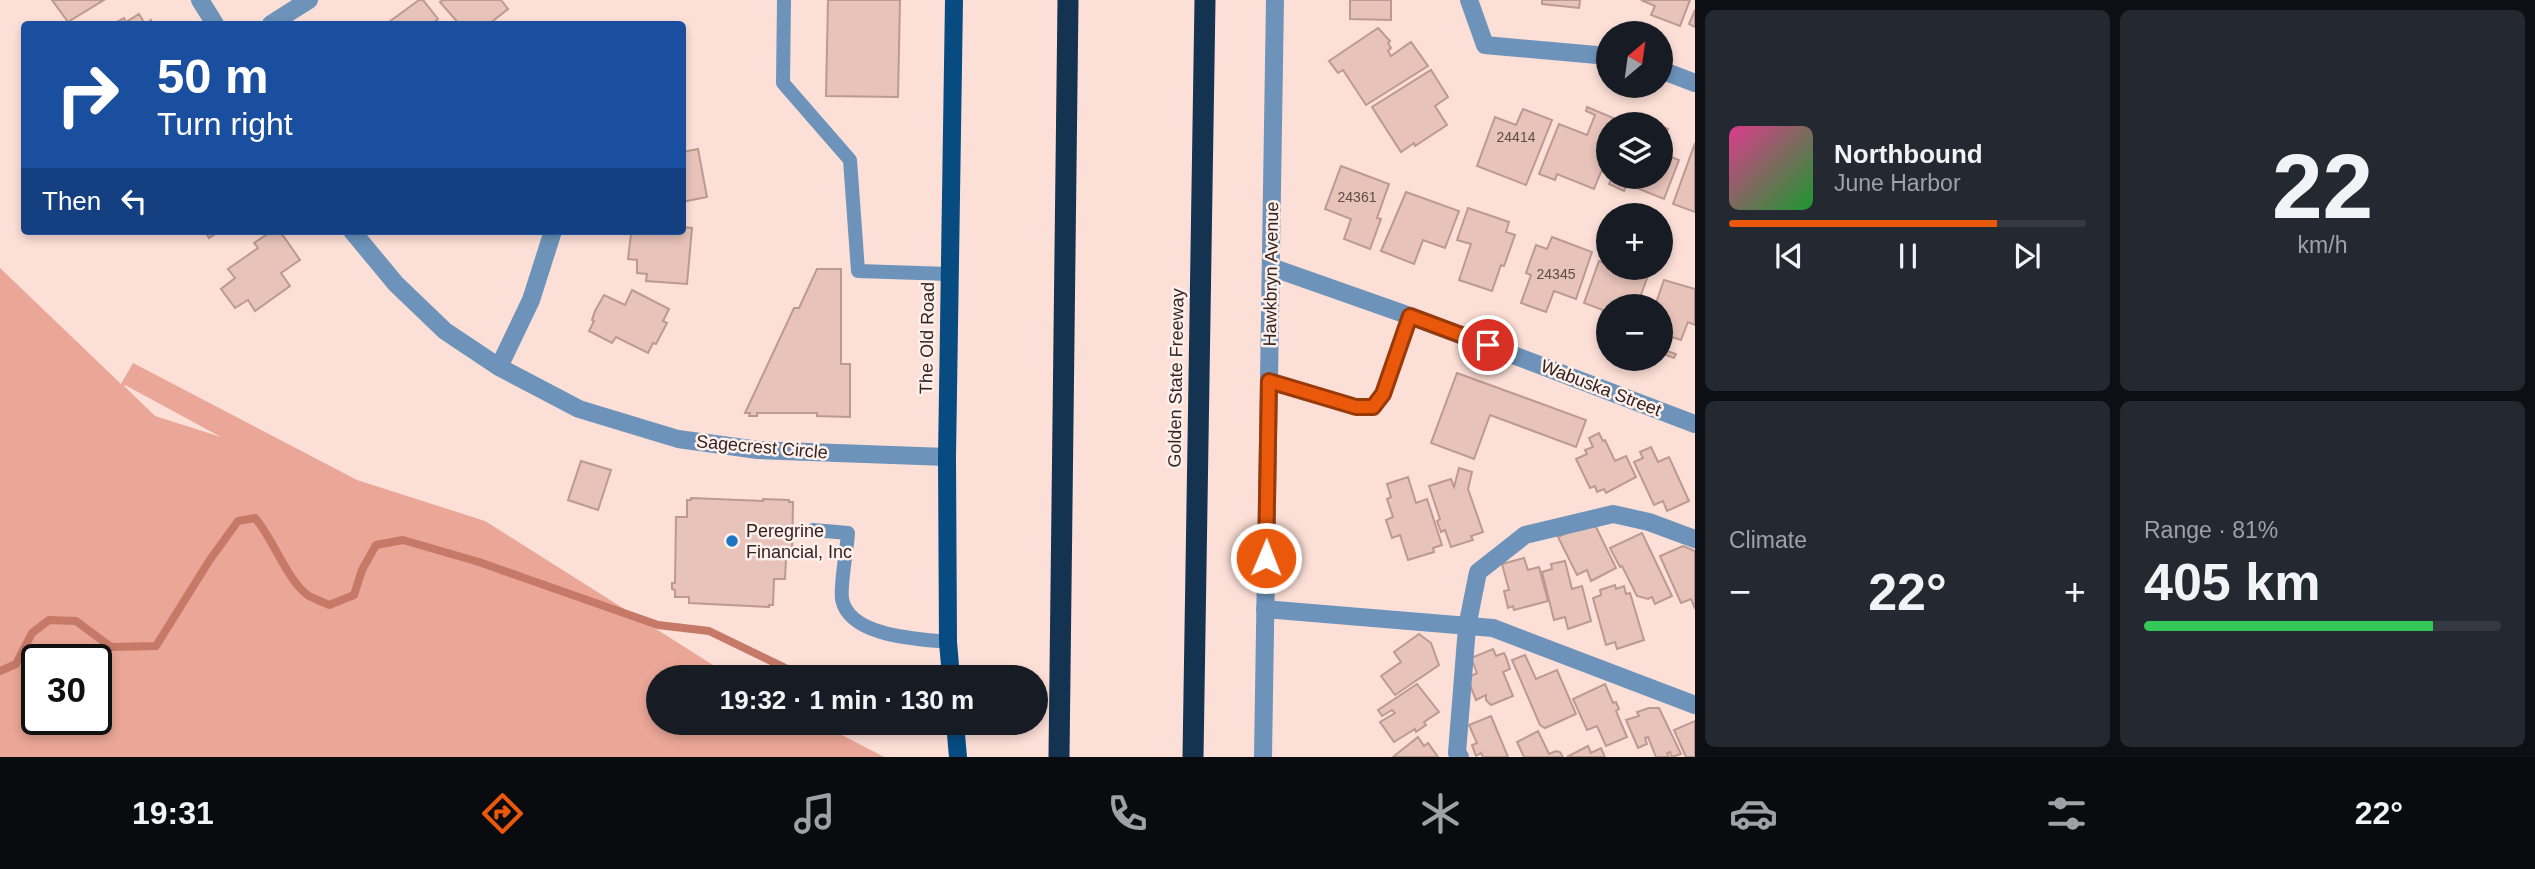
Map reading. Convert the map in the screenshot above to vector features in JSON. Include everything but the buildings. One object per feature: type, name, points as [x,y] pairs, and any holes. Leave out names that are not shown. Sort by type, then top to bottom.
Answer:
[{"type":"highway","points":[[1059,757],[1068,0]]},
{"type":"highway","name":"Golden State Freeway","points":[[1193,757],[1205,0]]},
{"type":"main road","name":"The Old Road","points":[[950,665],[947,457],[954,0]]},
{"type":"main road","points":[[956,735],[958,757]]},
{"type":"street","points":[[200,0],[213,21]]},
{"type":"street","points":[[276,21],[309,0]]},
{"type":"street","name":"Hawkbryn Avenue","points":[[1263,757],[1275,0]]},
{"type":"street","points":[[1469,0],[1468,4],[1485,45],[1596,55]]},
{"type":"street","points":[[1673,75],[1695,83]]},
{"type":"street","name":"Sagecrest Circle","points":[[355,235],[397,284],[445,331],[499,367],[579,409],[678,439],[758,450],[947,457]]},
{"type":"street","points":[[499,367],[531,300],[552,235]]},
{"type":"street","name":"Wabuska Street","points":[[1271,267],[1410,316],[1695,424]]},
{"type":"street","points":[[1460,757],[1457,753],[1467,627],[1478,572],[1525,535],[1613,514],[1649,522],[1695,539]]},
{"type":"street","points":[[1265,609],[1493,628],[1695,705]]},
{"type":"lane","points":[[784,0],[783,83],[849,160],[858,271],[949,274]]},
{"type":"lane","points":[[1269,381],[1356,407],[1373,407],[1383,394],[1410,316]]},
{"type":"lane","points":[[813,530],[848,533],[842,599],[848,612],[861,623],[889,636],[948,642]]},
{"type":"shaded area","points":[[0,268],[121,384],[133,363],[357,480],[485,521],[713,665],[646,665],[646,735],[842,735],[884,757],[0,757]],"holes":[[[125,385],[221,437],[155,416]]]},
{"type":"waterway","points":[[0,671],[16,664],[32,633],[49,620],[76,621],[111,647],[156,646],[209,561],[238,521],[255,518],[301,589],[309,596],[329,605],[354,595],[362,570],[376,545],[403,540],[479,562],[658,625],[709,631],[779,665]]},
{"type":"place","name":"Peregrine Financial, Inc","points":[[732,541]]},
{"type":"route","points":[[1266,558],[1269,381],[1356,407],[1373,407],[1383,394],[1410,316],[1488,345]]}]
